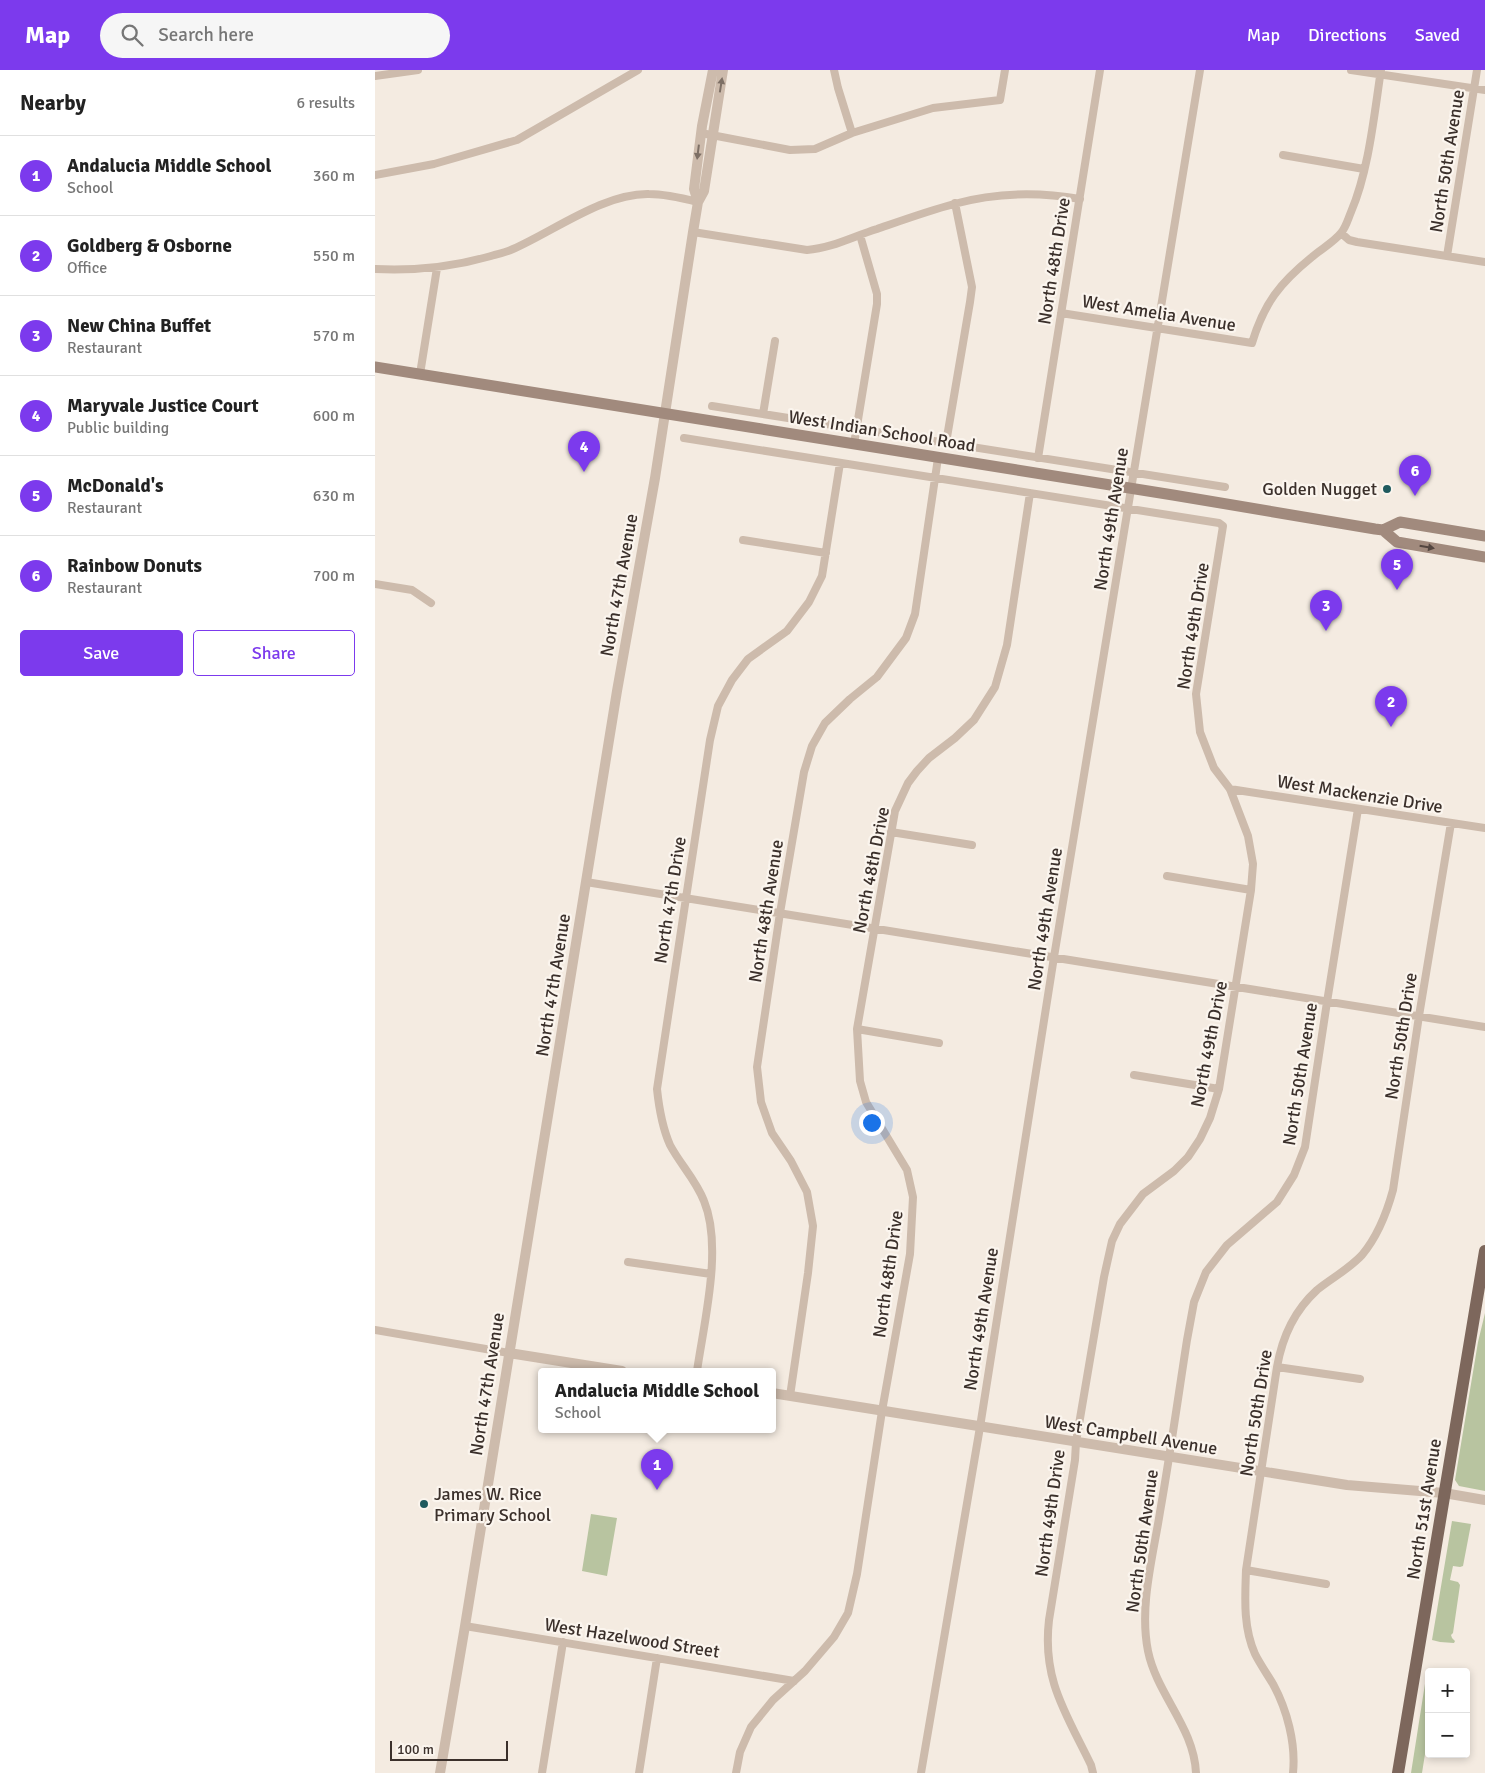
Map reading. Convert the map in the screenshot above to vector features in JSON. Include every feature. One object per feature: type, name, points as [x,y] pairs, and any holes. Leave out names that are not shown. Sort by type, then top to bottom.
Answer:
[{"type":"main road","name":"West Indian School Road","points":[[375,367],[1383,530],[1397,542],[1485,557]]},
{"type":"main road","name":"West Indian School Road","points":[[1383,530],[1400,522],[1485,536]]},
{"type":"main road","name":"North 51st Avenue","points":[[1398,1773],[1485,1250]]},
{"type":"street","points":[[375,76],[418,70]]},
{"type":"street","points":[[375,175],[434,164],[517,140],[638,70]]},
{"type":"street","name":"North 47th Avenue","points":[[698,202],[694,189],[701,133],[713,70]]},
{"type":"street","name":"North 47th Avenue","points":[[440,1773],[617,691],[665,413],[693,232],[698,202],[704,191],[723,70]]},
{"type":"street","points":[[834,70],[837,88],[853,133]]},
{"type":"street","points":[[701,133],[791,150],[815,149],[853,133],[933,108],[1000,100],[1005,70]]},
{"type":"street","name":"North 48th Drive","points":[[1038,458],[1100,70]]},
{"type":"street","name":"North 49th Avenue","points":[[921,1773],[980,1427],[1054,957],[1200,70]]},
{"type":"street","points":[[1351,70],[1380,72],[1485,90]]},
{"type":"street","name":"North 50th Avenue","points":[[1447,256],[1477,70]]},
{"type":"street","points":[[1380,72],[1364,169],[1356,201],[1341,233],[1349,240],[1357,242],[1485,262]]},
{"type":"street","points":[[1283,155],[1364,169]]},
{"type":"street","points":[[375,269],[408,270],[437,268],[461,264],[512,250],[608,202],[622,198],[649,194],[698,202]]},
{"type":"street","points":[[693,232],[807,250],[822,248],[955,203],[1031,195],[1053,195],[1080,199]]},
{"type":"street","points":[[946,443],[970,302],[971,286],[955,203]]},
{"type":"street","name":"West Amelia Avenue","points":[[1061,313],[1252,343],[1269,301],[1281,285],[1341,233]]},
{"type":"street","points":[[854,444],[877,294],[859,234]]},
{"type":"street","points":[[420,374],[437,268]]},
{"type":"street","points":[[763,414],[775,341]]},
{"type":"street","name":"West Indian School Road","points":[[712,406],[1225,487]]},
{"type":"street","points":[[685,438],[1127,508]]},
{"type":"street","name":"North 48th Avenue","points":[[789,1396],[808,1273],[813,1226],[807,1192],[791,1161],[772,1133],[761,1102],[757,1067],[780,913],[804,772],[811,746],[825,723],[850,699],[877,678],[906,638],[915,614],[938,458]]},
{"type":"street","name":"North 47th Drive","points":[[697,1368],[713,1249],[705,1202],[671,1146],[659,1111],[657,1089],[710,740],[718,706],[732,680],[748,659],[787,631],[809,602],[822,576],[840,463]]},
{"type":"street","name":"North 48th Drive","points":[[736,1773],[740,1752],[751,1726],[773,1700],[794,1681],[835,1637],[848,1613],[857,1574],[882,1411],[910,1254],[913,1197],[907,1170],[866,1102],[860,1081],[857,1029],[895,811],[908,783],[929,758],[974,720],[995,687],[1007,646],[1030,493]]},
{"type":"street","name":"North 49th Drive","points":[[1093,1773],[1091,1765],[1058,1699],[1048,1657],[1049,1620],[1075,1460],[1076,1442],[1104,1277],[1112,1241],[1120,1224],[1143,1194],[1174,1171],[1188,1157],[1200,1139],[1210,1118],[1219,1089],[1251,890],[1253,864],[1248,836],[1230,789],[1214,768],[1200,732],[1196,694],[1223,526],[1219,523],[1127,508]]},
{"type":"street","points":[[743,540],[826,553]]},
{"type":"street","points":[[375,584],[412,590],[431,603]]},
{"type":"street","name":"West Mackenzie Drive","points":[[1230,789],[1485,828]]},
{"type":"street","name":"North 50th Avenue","points":[[1196,1773],[1191,1744],[1181,1720],[1156,1678],[1148,1650],[1145,1605],[1187,1340],[1199,1288],[1206,1272],[1227,1245],[1277,1202],[1294,1175],[1305,1147],[1358,809]]},
{"type":"street","name":"North 50th Drive","points":[[1293,1773],[1292,1743],[1288,1719],[1274,1686],[1255,1654],[1246,1623],[1245,1601],[1246,1570],[1277,1367],[1283,1343],[1295,1318],[1317,1290],[1351,1266],[1363,1254],[1376,1233],[1388,1206],[1393,1190],[1451,823]]},
{"type":"street","points":[[891,832],[972,845]]},
{"type":"street","points":[[1167,876],[1251,890]]},
{"type":"street","points":[[587,882],[1485,1027]]},
{"type":"street","points":[[857,1029],[939,1043]]},
{"type":"street","points":[[1134,1075],[1219,1089]]},
{"type":"street","points":[[627,1262],[711,1274]]},
{"type":"street","points":[[375,1330],[603,1368]]},
{"type":"street","points":[[1277,1367],[1360,1379]]},
{"type":"street","name":"West Campbell Avenue","points":[[776,1394],[1347,1485],[1444,1493],[1485,1500]]},
{"type":"street","points":[[1246,1570],[1326,1584]]},
{"type":"street","name":"West Hazelwood Street","points":[[465,1626],[794,1681]]},
{"type":"street","points":[[542,1773],[563,1642]]},
{"type":"street","points":[[639,1773],[657,1658]]},
{"type":"green space","points":[[1485,1313],[1485,1491],[1459,1486],[1455,1480],[1478,1342]]},
{"type":"green space","points":[[591,1514],[617,1518],[607,1576],[582,1571]]},
{"type":"green space","points":[[1452,1521],[1471,1524],[1463,1566],[1453,1566],[1450,1580],[1458,1582],[1460,1585],[1453,1633],[1451,1635],[1455,1641],[1454,1643],[1432,1640]]},
{"type":"green space","points":[[1425,1684],[1425,1754],[1422,1773],[1411,1773]]},
{"type":"place","name":"Maryvale Justice Court","points":[[584,472]]},
{"type":"place","name":"Golden Nugget","points":[[1387,489]]},
{"type":"place","name":"Rainbow Donuts","points":[[1415,496]]},
{"type":"place","name":"McDonald's","points":[[1397,590]]},
{"type":"place","name":"New China Buffet","points":[[1326,631]]},
{"type":"place","name":"Goldberg & Osborne","points":[[1391,727]]},
{"type":"place","name":"Andalucia Middle School","points":[[657,1490]]},
{"type":"place","name":"James W. Rice Primary School","points":[[424,1504]]}]
